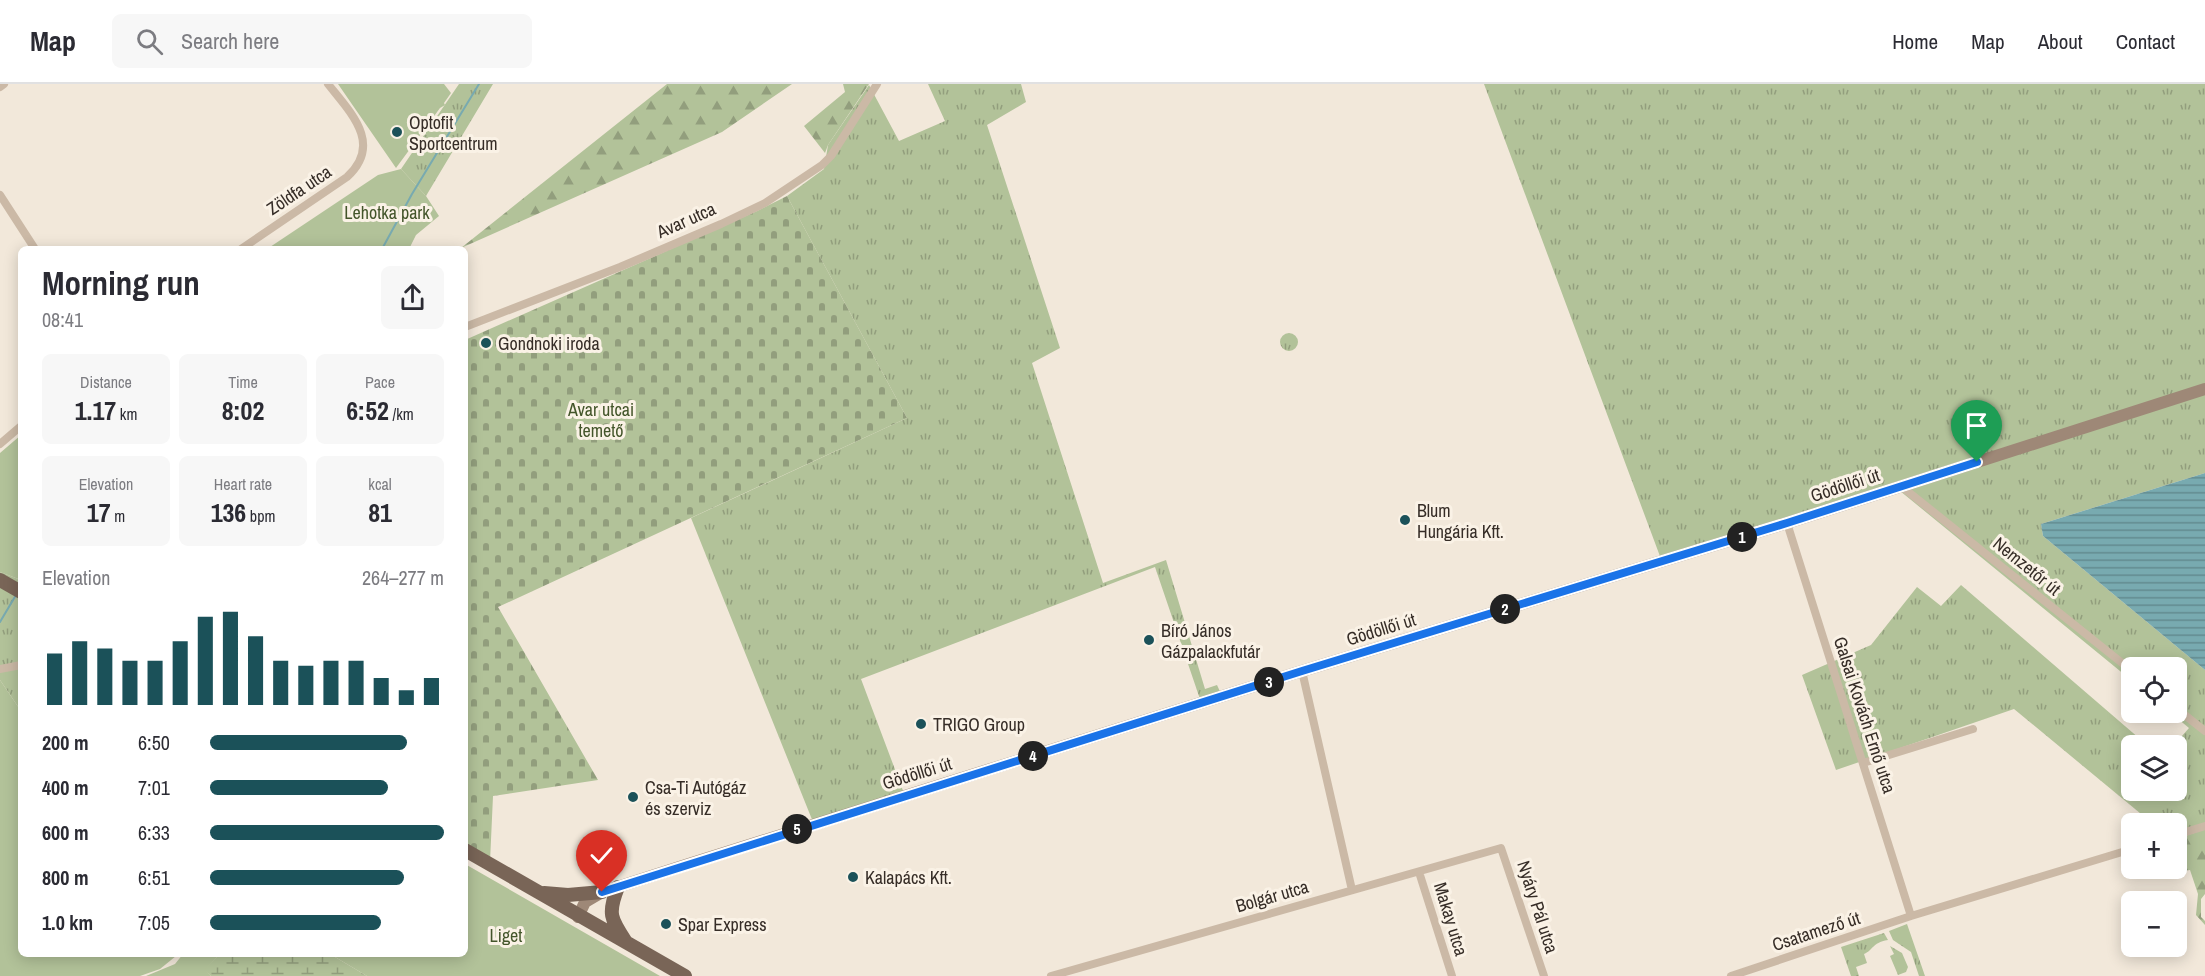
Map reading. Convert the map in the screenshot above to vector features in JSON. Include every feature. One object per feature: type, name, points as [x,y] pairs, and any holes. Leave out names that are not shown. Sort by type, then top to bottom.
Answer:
[{"type":"main road","name":"Gödöllői út","points":[[578,917],[585,902],[602,892],[699,860],[1302,671],[1787,523],[2205,389]]},
{"type":"main road","points":[[2,581],[18,590]]},
{"type":"main road","points":[[468,852],[683,976]]},
{"type":"main road","points":[[618,888],[610,908],[610,915],[627,943]]},
{"type":"main road","points":[[538,892],[568,895],[602,892]]},
{"type":"street","points":[[0,87],[4,84]]},
{"type":"street","name":"Zöldfa utca","points":[[245,246],[347,177],[358,166],[364,148],[363,136],[358,125],[328,84]]},
{"type":"street","name":"Avar utca","points":[[468,326],[620,267],[765,202],[822,165],[831,156],[877,84]]},
{"type":"street","points":[[0,195],[33,246]]},
{"type":"street","points":[[0,444],[18,429]]},
{"type":"street","name":"Nemzetőr út","points":[[1901,486],[2121,663]]},
{"type":"street","name":"Galsai Kovách Ernő utca","points":[[1787,523],[1911,916]]},
{"type":"street","points":[[0,669],[18,666]]},
{"type":"street","points":[[1302,671],[1352,890]]},
{"type":"street","points":[[2187,717],[2205,731]]},
{"type":"street","points":[[1863,763],[1973,729]]},
{"type":"street","points":[[2187,832],[2205,826]]},
{"type":"street","name":"Bolgár utca","points":[[1051,976],[1501,848]]},
{"type":"street","name":"Nyáry Pál utca","points":[[1501,848],[1544,976]]},
{"type":"street","name":"Csatamező út","points":[[1731,976],[1911,916],[2121,852]]},
{"type":"street","name":"Makay utca","points":[[1419,872],[1452,976]]},
{"type":"green space","name":"Optofit Sportcentrum","points":[[338,84],[444,84],[451,93],[445,105],[440,108],[396,168]]},
{"type":"green space","points":[[459,84],[493,84],[426,196],[401,169]]},
{"type":"green space","points":[[667,84],[792,84],[722,132],[464,246]]},
{"type":"green space","points":[[843,84],[869,84],[825,153],[804,126],[845,92]]},
{"type":"green space","points":[[928,84],[1021,84],[1026,102],[987,125],[1060,348],[1032,363],[1103,583],[1166,560],[1205,689],[1217,685],[1223,698],[1202,705],[1155,567],[861,679],[905,796],[813,822],[691,518],[907,418],[787,196],[824,169],[828,145],[869,85],[899,141],[945,121]]},
{"type":"green space","points":[[1484,84],[2205,84],[2205,473],[2041,524],[2043,536],[2205,670],[2205,829],[2187,835],[2187,813],[2140,813],[2125,801],[2187,801],[2187,735],[2183,735],[2189,728],[2183,723],[2187,723],[2187,657],[2121,657],[2121,672],[1894,486],[1661,559]]},
{"type":"green space","name":"Lehotka park","points":[[401,169],[426,196],[439,216],[416,235],[410,246],[272,246],[378,175]]},
{"type":"green space","name":"Avar utcai temető","points":[[787,196],[907,418],[498,607],[598,780],[493,796],[490,862],[468,852],[468,339]]},
{"type":"green space","points":[[1289,333],[1297,338],[1298,342],[1293,350],[1289,351],[1281,346],[1280,342],[1285,334]]},
{"type":"green space","points":[[18,438],[18,579],[0,572],[0,453]]},
{"type":"green space","points":[[0,572],[18,579],[18,707],[0,680]]},
{"type":"green space","points":[[1961,585],[2135,735],[2121,735],[2121,797],[2014,709],[1836,770],[1802,675],[1871,645],[1917,587],[1941,606]]},
{"type":"green space","points":[[0,680],[18,707],[18,957],[175,957],[160,969],[140,976],[0,976]]},
{"type":"green space","points":[[2205,829],[2205,894],[2201,899],[2201,917],[2205,925],[2196,915],[2198,894],[2190,870],[2187,870],[2187,835]]},
{"type":"green space","name":"Liget","points":[[468,866],[660,976],[367,976],[335,957],[468,957]]},
{"type":"green space","points":[[1907,924],[1925,976],[1919,976],[1911,952],[1893,940],[1889,931]]},
{"type":"green space","points":[[1884,933],[1888,940],[1878,943],[1864,954],[1867,963],[1856,967],[1859,976],[1851,976],[1841,947]]},
{"type":"green space","points":[[1890,946],[1902,953],[1908,967],[1906,972],[1898,975],[1890,956],[1894,954]]},
{"type":"green space","points":[[181,957],[217,957],[205,969],[211,976],[146,976],[175,964]]},
{"type":"green space","points":[[217,957],[335,957],[367,976],[211,976],[204,969]]},
{"type":"water","points":[[2205,473],[2205,670],[2043,536],[2041,524]]},
{"type":"waterway","points":[[384,246],[412,194],[479,84]]},
{"type":"waterway","points":[[0,622],[16,595]]},
{"type":"place","name":"Optofit Sportcentrum","points":[[397,132]]},
{"type":"place","name":"Gondnoki iroda","points":[[486,343]]},
{"type":"place","name":"Blum Hungária Kft.","points":[[1405,520]]},
{"type":"place","name":"Bíró János Gázpalackfutár","points":[[1149,640]]},
{"type":"place","name":"TRIGO Group","points":[[921,724]]},
{"type":"place","name":"Csa-Ti Autógáz és szerviz","points":[[633,797]]},
{"type":"place","name":"Kalapács Kft.","points":[[853,877]]},
{"type":"place","name":"Spar Express","points":[[666,924]]},
{"type":"route","points":[[602,892],[1302,671],[1787,523],[1977,462]]}]
